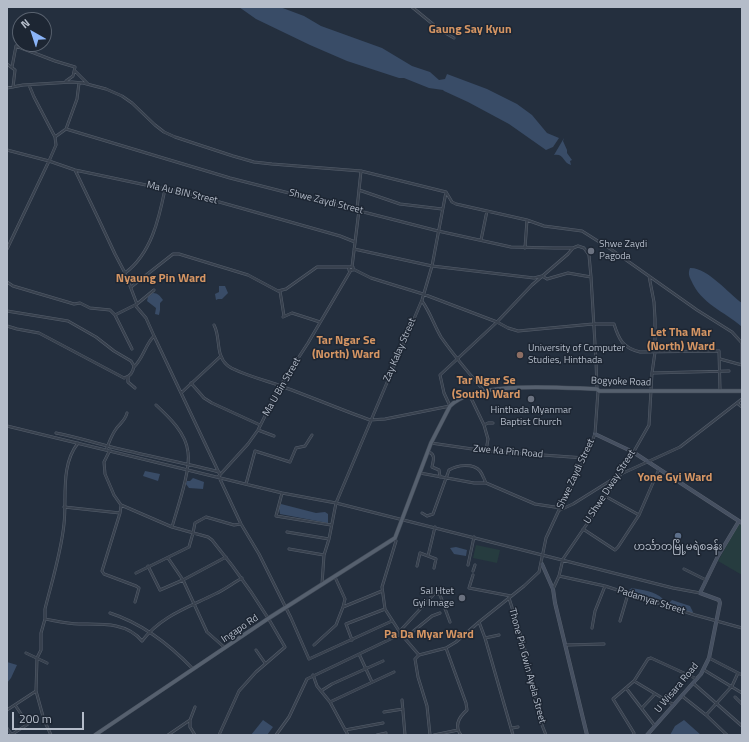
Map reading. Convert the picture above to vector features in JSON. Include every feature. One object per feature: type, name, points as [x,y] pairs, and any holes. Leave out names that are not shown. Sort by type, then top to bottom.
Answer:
[{"type":"main road","name":"Bogyoke Road","points":[[450,406],[454,402],[470,396],[499,388],[545,387],[597,390],[742,391]]},
{"type":"main road","points":[[395,538],[427,452],[450,406]]},
{"type":"main road","name":"Ingapo Rd","points":[[95,735],[270,618],[395,538]]},
{"type":"street","points":[[412,7],[440,30],[454,38]]},
{"type":"street","points":[[12,67],[16,46],[76,67],[73,76],[65,82]]},
{"type":"street","points":[[7,64],[15,70],[13,87]]},
{"type":"street","points":[[75,71],[89,85]]},
{"type":"street","points":[[7,88],[29,84],[65,82],[79,83],[106,89],[122,96],[132,103],[155,126],[164,132],[220,152],[254,162],[361,171],[446,192],[452,202],[527,220],[544,226],[582,231],[612,250],[697,310],[732,332],[742,343],[742,365],[720,359]]},
{"type":"street","points":[[55,137],[66,130],[76,99],[79,83]]},
{"type":"street","points":[[7,248],[56,145],[55,137],[34,97],[29,84]]},
{"type":"street","name":"Shwe Zaydi Street","points":[[66,130],[281,192],[358,209],[438,231],[511,247],[573,248],[578,246],[584,248],[589,254],[596,361],[597,390],[594,434],[585,458],[561,508],[558,510],[546,538],[542,554],[542,564]]},
{"type":"street","name":"Ma Au BIN Street","points":[[7,150],[49,161],[75,170],[210,199],[340,236],[355,242]]},
{"type":"street","points":[[75,170],[125,273],[136,305],[146,318],[241,524],[259,554],[309,659],[392,622]]},
{"type":"street","name":"Ma U Bin Street","points":[[219,475],[248,444],[258,430],[280,386],[308,343],[351,268],[355,242],[361,171]]},
{"type":"street","points":[[125,273],[135,265],[144,253],[153,233],[165,190]]},
{"type":"street","points":[[359,190],[400,204],[442,209]]},
{"type":"street","name":"Zay Kalay Street","points":[[322,585],[324,555],[329,539],[336,503],[422,300],[432,266],[446,192]]},
{"type":"street","points":[[481,240],[488,211]]},
{"type":"street","points":[[524,248],[527,220]]},
{"type":"street","points":[[214,325],[218,332],[218,351],[227,365],[243,373],[370,420],[385,419],[450,406],[444,393],[440,375],[573,248]]},
{"type":"street","points":[[354,249],[432,266],[534,278],[542,276],[547,279],[568,273],[591,277]]},
{"type":"street","points":[[131,287],[176,253],[248,275],[280,291]]},
{"type":"street","points":[[280,291],[317,267],[351,268],[371,278],[423,294],[518,331],[593,324],[614,324],[618,338],[627,347],[640,352],[719,351],[720,390]]},
{"type":"street","name":"U Shwe Dway Street","points":[[554,589],[563,559],[621,474],[649,425],[652,373],[655,352],[654,302],[648,275]]},
{"type":"street","points":[[7,282],[74,304],[80,303],[90,308],[108,310],[114,315],[132,349]]},
{"type":"street","points":[[114,315],[136,305],[154,290]]},
{"type":"street","points":[[280,291],[284,316],[292,313],[320,322]]},
{"type":"street","points":[[422,300],[441,336],[464,368],[485,391]]},
{"type":"street","points":[[7,310],[68,321],[96,337],[114,351],[131,361],[134,368]]},
{"type":"street","points":[[7,326],[39,333],[124,378],[128,377]]},
{"type":"street","points":[[135,388],[128,382],[128,377],[141,360],[150,339],[154,336]]},
{"type":"street","points":[[181,393],[221,355]]},
{"type":"street","points":[[652,373],[729,371]]},
{"type":"street","points":[[191,383],[204,398],[212,403],[260,425]]},
{"type":"street","points":[[470,396],[484,425],[488,438],[486,451]]},
{"type":"street","points":[[558,510],[565,508],[621,474],[680,447],[742,399]]},
{"type":"street","points":[[737,403],[742,406]]},
{"type":"street","points":[[156,405],[171,419],[180,433],[188,452],[188,469],[172,527]]},
{"type":"street","points":[[106,450],[111,438],[117,428],[125,420],[127,414]]},
{"type":"street","points":[[484,425],[488,422],[493,423]]},
{"type":"street","points":[[7,426],[219,475]]},
{"type":"street","points":[[258,430],[274,436]]},
{"type":"street","points":[[56,433],[188,464],[246,484],[282,493],[336,503],[563,559],[673,588],[700,593],[718,556],[740,522],[633,452],[594,434]]},
{"type":"street","points":[[246,484],[255,451],[290,462],[296,448],[305,446],[312,435]]},
{"type":"street","points":[[51,735],[44,720],[36,691],[37,658],[40,650],[41,633],[45,619],[45,609],[64,524],[65,482],[74,448],[78,443]]},
{"type":"street","name":"Zwe Ka Pin Road","points":[[431,444],[486,451],[585,458]]},
{"type":"street","points":[[110,450],[104,462],[105,474],[114,495],[121,506],[172,527],[208,536],[226,556],[270,618],[285,647],[265,663],[239,691],[219,735]]},
{"type":"street","points":[[427,452],[431,453],[434,457],[432,467],[439,470],[440,477]]},
{"type":"street","points":[[422,513],[427,516],[433,514],[449,470],[454,467],[463,466],[478,469],[483,475],[486,483]]},
{"type":"street","points":[[583,529],[614,550],[618,547],[639,515],[659,469]]},
{"type":"street","points":[[420,473],[474,483],[486,483],[535,504],[565,508]]},
{"type":"street","points":[[282,493],[276,516],[331,525]]},
{"type":"street","points":[[605,496],[639,515]]},
{"type":"street","points":[[121,506],[102,571],[104,574],[136,586],[138,588],[135,602]]},
{"type":"street","points":[[64,507],[120,513]]},
{"type":"street","points":[[136,573],[189,547],[194,533],[195,523],[206,517],[234,525],[241,524]]},
{"type":"street","points":[[428,556],[435,527]]},
{"type":"street","points":[[286,532],[329,539]]},
{"type":"street","points":[[468,565],[474,537]]},
{"type":"street","points":[[395,538],[396,541],[382,587],[385,609],[392,622],[419,655]]},
{"type":"street","points":[[289,549],[324,555]]},
{"type":"street","points":[[417,566],[420,553],[436,559],[434,568]]},
{"type":"street","points":[[148,566],[160,590],[183,580],[226,556]]},
{"type":"street","points":[[168,558],[183,580],[207,632],[225,648]]},
{"type":"street","points":[[542,564],[554,589],[555,603],[587,735]]},
{"type":"street","points":[[430,735],[427,706],[418,677],[415,659],[419,655],[446,648],[456,642],[532,579],[539,572],[542,564]]},
{"type":"street","points":[[474,571],[475,565]]},
{"type":"street","points":[[684,569],[707,580]]},
{"type":"street","points":[[472,575],[469,588],[510,597]]},
{"type":"street","points":[[314,645],[336,625],[343,607],[345,600],[335,576]]},
{"type":"street","name":"Padamyar Street","points":[[559,576],[605,586],[717,622],[742,628]]},
{"type":"street","points":[[45,619],[78,624],[91,623],[113,626],[132,631],[142,641],[149,632],[166,618],[216,594],[242,578]]},
{"type":"street","points":[[592,628],[595,611],[605,586]]},
{"type":"street","points":[[343,607],[382,591]]},
{"type":"street","points":[[276,735],[289,717],[307,679],[360,654],[400,632],[435,593],[440,595],[450,622]]},
{"type":"street","name":"U Wisara Road","points":[[647,735],[697,679],[704,670],[709,658],[720,603],[719,600],[700,593]]},
{"type":"street","points":[[620,621],[628,594]]},
{"type":"street","name":"Thone Pin Gwin Ayela Street","points":[[510,597],[524,646],[542,725],[546,735]]},
{"type":"street","points":[[352,640],[346,624],[385,609]]},
{"type":"street","points":[[110,613],[130,620],[149,632],[183,659],[193,669]]},
{"type":"street","points":[[405,638],[432,616],[440,613]]},
{"type":"street","points":[[479,622],[513,735]]},
{"type":"street","points":[[485,638],[499,635]]},
{"type":"street","points":[[566,645],[604,644]]},
{"type":"street","points":[[446,648],[466,703],[466,710],[458,720],[457,726],[461,735]]},
{"type":"street","points":[[256,650],[265,663]]},
{"type":"street","points":[[26,653],[47,663]]},
{"type":"street","points":[[360,654],[372,682]]},
{"type":"street","points":[[633,735],[634,733],[613,699],[634,681],[650,658],[697,679]]},
{"type":"street","points":[[709,658],[742,675]]},
{"type":"street","points":[[321,691],[332,684],[383,661]]},
{"type":"street","points":[[704,670],[742,693]]},
{"type":"street","points":[[330,702],[394,672]]},
{"type":"street","points":[[706,715],[716,702],[732,686],[738,673]]},
{"type":"street","points":[[313,675],[317,686],[330,702],[348,735]]},
{"type":"street","points":[[634,681],[674,705]]},
{"type":"street","points":[[693,683],[742,726]]},
{"type":"street","points":[[626,688],[655,726]]},
{"type":"street","points":[[7,710],[36,691]]},
{"type":"street","points":[[642,708],[655,694]]},
{"type":"street","points":[[682,696],[706,715],[727,735]]},
{"type":"street","points":[[735,697],[742,704]]},
{"type":"street","points":[[402,700],[405,735]]},
{"type":"street","points":[[7,728],[12,735],[28,724],[15,705]]},
{"type":"street","points":[[195,707],[190,720],[190,727],[195,735]]},
{"type":"street","points":[[384,712],[403,709]]},
{"type":"street","points":[[168,735],[190,720]]},
{"type":"street","points":[[345,730],[383,723]]},
{"type":"street","points":[[512,728],[518,727]]},
{"type":"street","points":[[434,735],[458,730]]},
{"type":"street","points":[[377,735],[386,733]]},
{"type":"green space","points":[[739,524],[742,526],[742,575],[718,561]]},
{"type":"green space","points":[[476,545],[500,550],[497,563],[473,558]]},
{"type":"water","points":[[239,7],[280,7],[304,16],[321,26],[382,48],[412,66],[430,72],[439,80],[445,79],[447,74],[487,89],[517,104],[532,115],[547,133],[559,138],[553,147],[546,150],[509,124],[443,90],[429,88],[404,78],[399,78],[347,61],[256,19]]},
{"type":"water","points":[[564,138],[563,141],[567,153],[572,160],[570,161],[571,165],[568,164],[560,155],[554,155]]},
{"type":"water","points":[[690,268],[697,269],[710,276],[742,303],[742,327],[701,295],[695,288],[690,277]]},
{"type":"water","points":[[219,286],[225,286],[228,293],[222,299],[216,300],[215,294],[219,292]]},
{"type":"water","points":[[153,293],[158,294],[163,300],[160,303],[159,315],[155,314],[156,308],[147,301],[148,297]]},
{"type":"water","points":[[145,471],[160,474],[158,481],[143,476]]},
{"type":"water","points":[[193,478],[204,482],[203,489],[189,488],[186,484],[187,481],[190,481]]},
{"type":"water","points":[[281,504],[316,513],[325,512],[328,514],[328,523],[280,514],[279,508]]},
{"type":"water","points":[[456,547],[467,550],[466,556],[454,554],[450,548]]},
{"type":"water","points":[[632,588],[648,591],[660,596],[663,599],[662,606],[628,595],[627,593]]},
{"type":"water","points":[[672,600],[690,606],[693,612],[691,615],[668,608],[668,604]]},
{"type":"water","points":[[7,662],[17,665],[7,683]]},
{"type":"water","points":[[263,720],[273,727],[267,735],[251,735]]},
{"type":"water","points":[[684,720],[701,735],[670,735],[675,726]]},
{"type":"place","name":"Shwe Zaydi Pagoda","points":[[591,251]]},
{"type":"place","name":"University of Computer Studies, Hinthada","points":[[520,355]]},
{"type":"place","name":"Hinthada Myanmar Baptist Church","points":[[531,399]]},
{"type":"place","name":"ဟင်္သာတမြို့မရဲစခန်း","points":[[678,536]]},
{"type":"place","name":"Sal Htet Gyi Image","points":[[462,598]]},
{"type":"district","name":"Gaung Say Kyun","points":[[470,30]]},
{"type":"district","name":"Nyaung Pin Ward","points":[[161,279]]},
{"type":"district","name":"Let Tha Mar (North) Ward","points":[[681,340]]},
{"type":"district","name":"Tar Ngar Se (North) Ward","points":[[346,348]]},
{"type":"district","name":"Tar Ngar Se (South) Ward","points":[[486,388]]},
{"type":"district","name":"Yone Gyi Ward","points":[[675,478]]},
{"type":"district","name":"Pa Da Myar Ward","points":[[429,635]]}]
